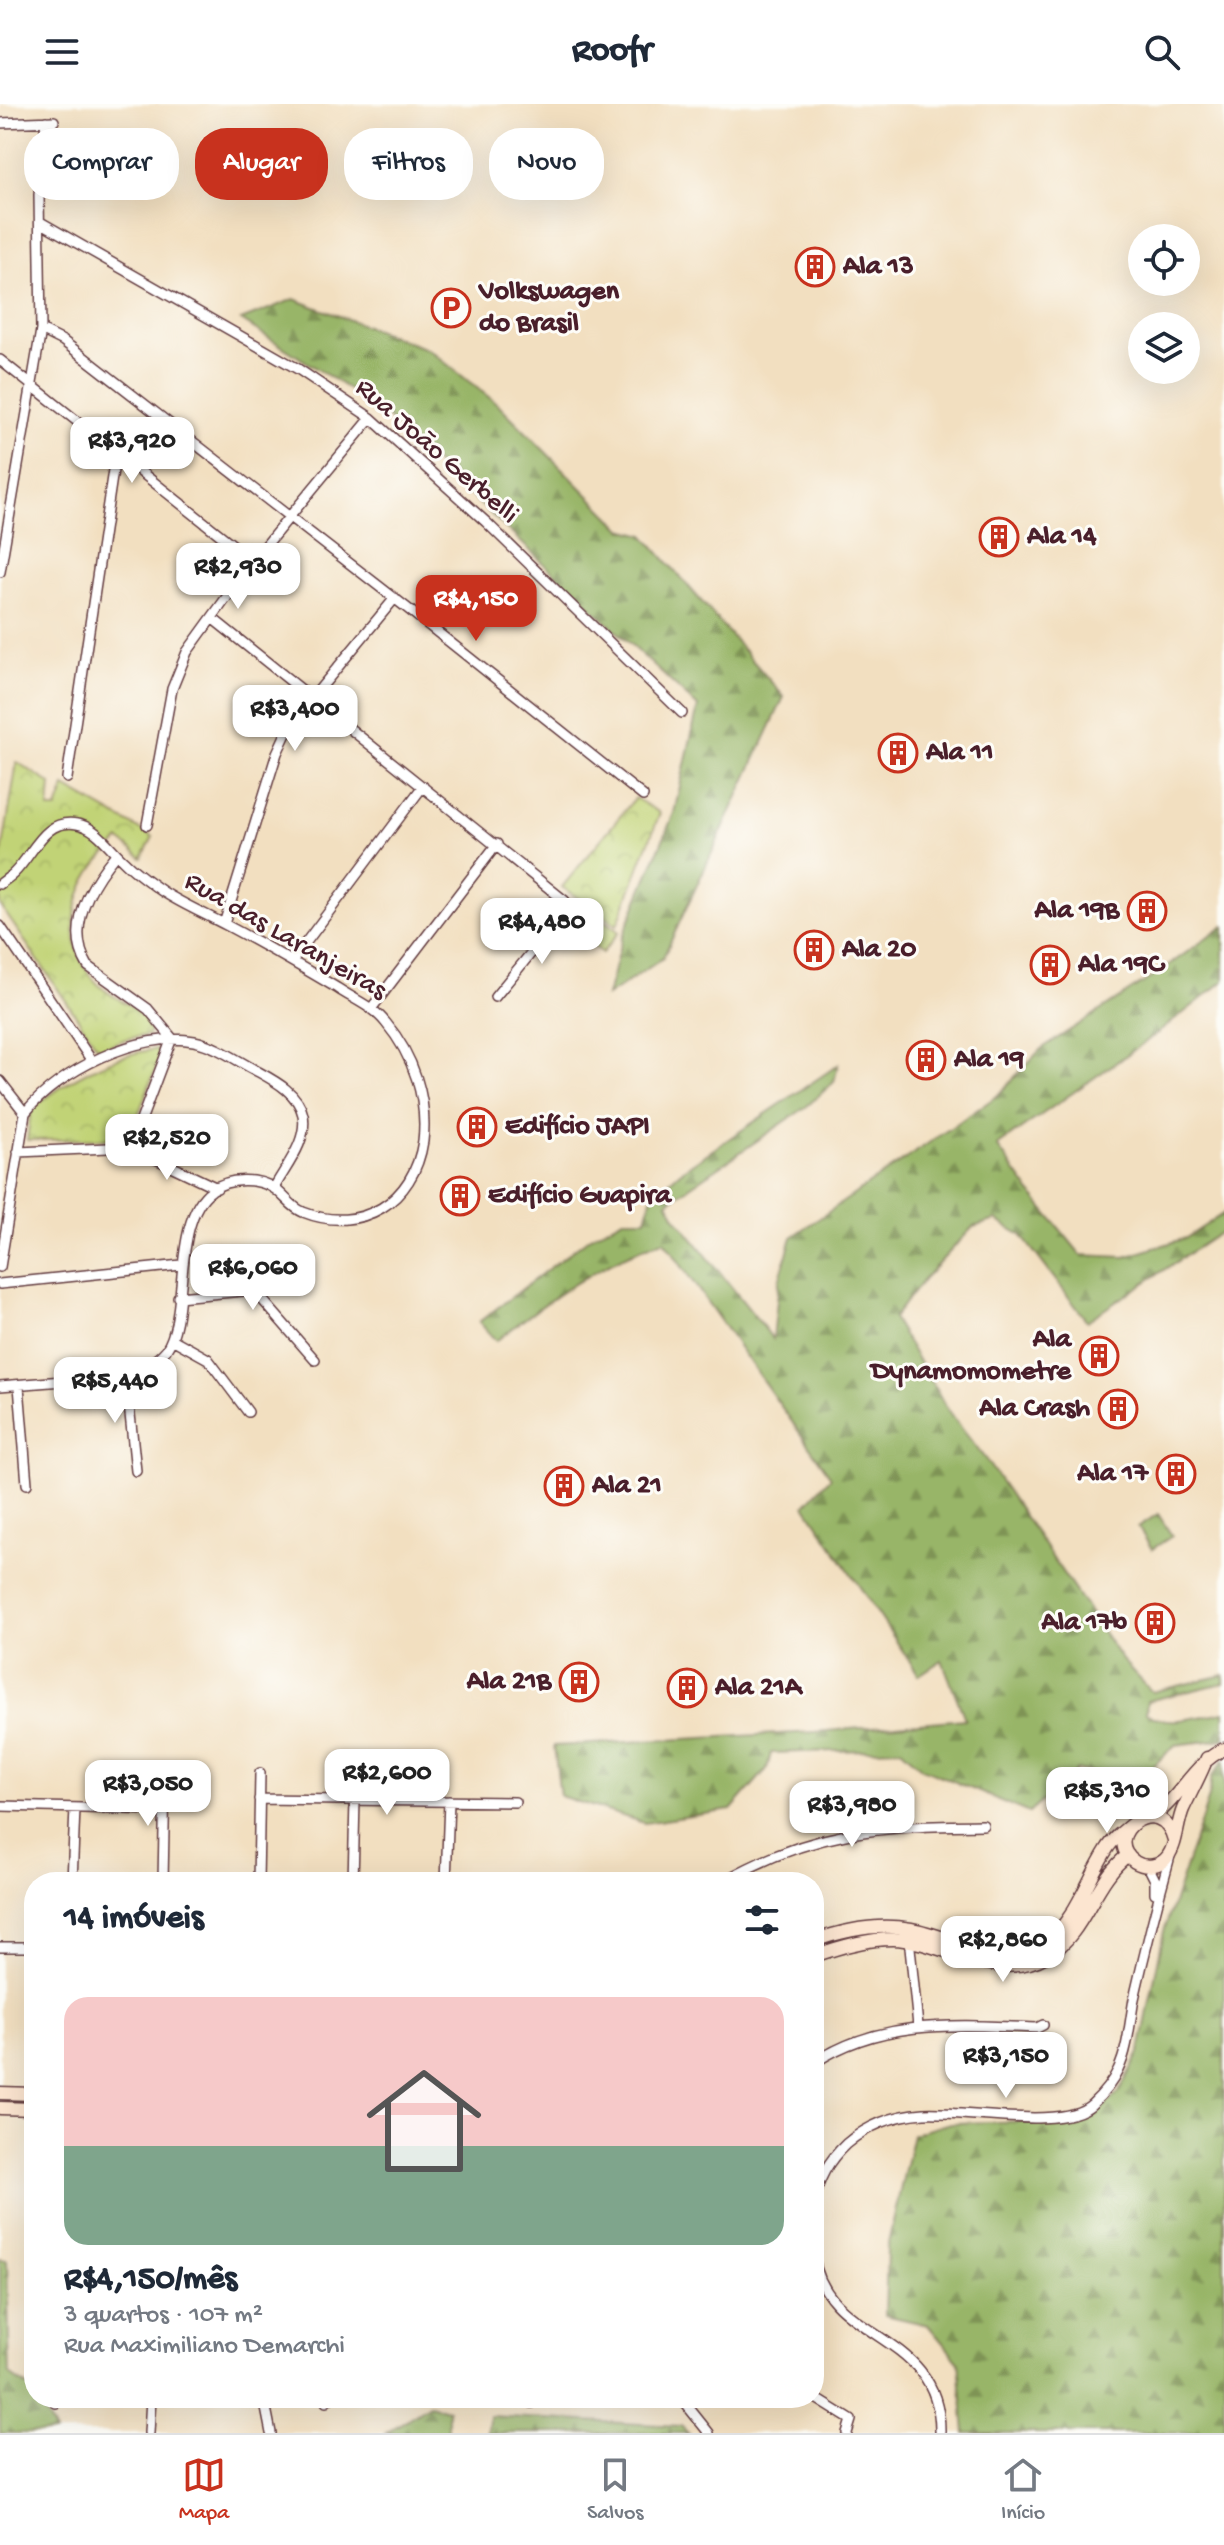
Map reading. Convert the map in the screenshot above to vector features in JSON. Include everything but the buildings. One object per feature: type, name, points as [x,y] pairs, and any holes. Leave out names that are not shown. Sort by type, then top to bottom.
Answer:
[{"type":"street","points":[[0,123],[50,121],[39,195],[42,223],[41,330],[0,572]]},
{"type":"street","name":"Rua João Gerbelli","points":[[42,223],[298,369],[371,418],[486,522],[682,713]]},
{"type":"street","points":[[41,330],[63,341],[395,598],[643,796]]},
{"type":"street","points":[[0,360],[253,561]]},
{"type":"street","points":[[147,825],[172,689],[178,669],[191,645],[253,561],[371,418]]},
{"type":"street","points":[[67,778],[116,450]]},
{"type":"street","points":[[224,924],[277,753],[290,725],[395,598]]},
{"type":"street","points":[[212,618],[562,898],[566,905],[563,914],[495,997]]},
{"type":"street","points":[[292,961],[423,786]]},
{"type":"street","name":"Rua das Laranjeiras","points":[[0,884],[15,872],[41,835],[58,826],[77,824],[95,832],[116,854],[164,892],[292,961],[371,1009],[385,1021],[407,1053],[418,1081],[423,1110],[423,1142],[411,1178],[386,1207],[357,1219],[317,1216],[300,1211],[274,1188],[247,1181],[217,1188]]},
{"type":"street","points":[[371,1009],[497,844]]},
{"type":"street","points":[[116,854],[94,881],[85,900],[79,937],[82,958],[104,979],[148,1009],[172,1038]]},
{"type":"street","points":[[0,926],[92,1061]]},
{"type":"street","points":[[131,1147],[172,1038]]},
{"type":"street","points":[[0,1267],[25,1113],[35,1100],[92,1061],[143,1044],[172,1038],[197,1042],[271,1079],[294,1098],[303,1117],[302,1130],[299,1143],[274,1188]]},
{"type":"street","points":[[0,1081],[25,1113]]},
{"type":"street","points":[[18,1152],[131,1147],[217,1188]]},
{"type":"street","points":[[0,1386],[126,1376],[164,1353],[172,1339],[181,1265],[199,1205],[211,1190],[217,1188]]},
{"type":"street","points":[[0,1284],[181,1265]]},
{"type":"street","points":[[178,1297],[254,1290],[315,1360]]},
{"type":"street","points":[[172,1339],[208,1359],[248,1412]]},
{"type":"street","points":[[126,1376],[136,1471]]},
{"type":"street","points":[[19,1386],[27,1484]]},
{"type":"street","points":[[1153,1817],[1171,1804],[1207,1758],[1224,1749]]},
{"type":"street","points":[[824,2172],[858,2133],[883,2121],[924,2113],[1042,2117],[1074,2115],[1089,2108],[1106,2090],[1119,2069],[1151,1924],[1183,1809],[1207,1758]]},
{"type":"street","points":[[258,1872],[260,1773]]},
{"type":"street","points":[[163,1872],[165,1775]]},
{"type":"street","points":[[259,1799],[515,1802]]},
{"type":"street","points":[[353,1872],[355,1800]]},
{"type":"street","points":[[446,1872],[449,1801]]},
{"type":"street","points":[[0,1806],[165,1810]]},
{"type":"street","points":[[72,1872],[75,1808]]},
{"type":"street","points":[[824,1938],[868,1927],[1005,1954],[1035,1949],[1064,1926],[1107,1849],[1133,1823],[1153,1817],[1167,1825],[1172,1846],[1161,1863],[1140,1865],[1128,1855],[1124,1838],[1133,1823]]},
{"type":"street","points":[[742,1872],[789,1849],[852,1832],[895,1827],[983,1825]]},
{"type":"street","points":[[824,1953],[864,1942],[909,1935],[988,1965],[1029,1964],[1059,1947],[1072,1933],[1108,1873],[1128,1855]]},
{"type":"street","points":[[1148,1866],[1156,1886],[1151,1924]]},
{"type":"street","points":[[909,1935],[918,2026]]},
{"type":"street","points":[[0,1947],[24,1947]]},
{"type":"street","points":[[824,2058],[861,2039],[918,2026],[1037,2028],[1043,2025]]},
{"type":"street","points":[[0,2093],[24,2094]]},
{"type":"street","points":[[0,2108],[24,2109]]},
{"type":"street","points":[[824,2281],[854,2322],[897,2347],[920,2368],[932,2388],[940,2433]]},
{"type":"street","points":[[824,2403],[852,2421],[847,2433]]},
{"type":"street","points":[[149,2433],[150,2408]]},
{"type":"street","points":[[266,2408],[271,2433]]},
{"type":"street","points":[[689,2408],[709,2433]]},
{"type":"green space","points":[[294,299],[429,350],[500,406],[622,529],[644,535],[784,697],[663,958],[607,996],[622,938],[674,813],[698,707],[375,406],[241,320]]},
{"type":"green space","points":[[17,762],[51,784],[49,809],[57,809],[65,787],[153,837],[142,858],[120,840],[104,855],[83,887],[75,917],[77,947],[90,975],[101,987],[153,1023],[148,1035],[99,1049],[0,905],[0,865]]},
{"type":"green space","points":[[635,798],[660,813],[617,925],[562,887]]},
{"type":"green space","points":[[584,905],[619,932],[602,953],[567,925]]},
{"type":"green space","points":[[1224,926],[1224,981],[1158,1033],[997,1146],[1081,1255],[1125,1257],[1186,1238],[1224,1213],[1224,1230],[1087,1321],[1021,1235],[996,1220],[973,1227],[924,1279],[893,1318],[949,1412],[986,1460],[1122,1660],[1152,1692],[1224,1675],[1224,1683],[1147,1701],[1146,1713],[1164,1720],[1174,1720],[1224,1712],[1224,1739],[1175,1745],[1140,1779],[1077,1770],[1029,1813],[922,1768],[901,1749],[771,1753],[767,1769],[731,1810],[644,1823],[560,1796],[554,1746],[815,1732],[965,1719],[942,1660],[919,1675],[805,1505],[831,1477],[664,1241],[596,1271],[496,1341],[479,1322],[590,1237],[623,1219],[646,1219],[652,1197],[680,1172],[838,1065],[834,1082],[806,1107],[668,1202],[674,1215],[773,1339],[779,1281],[792,1237],[997,1096],[1041,1049]]},
{"type":"green space","points":[[163,1049],[129,1139],[27,1140],[31,1110],[60,1088],[110,1061]]},
{"type":"green space","points":[[1158,1514],[1172,1536],[1152,1549],[1138,1527]]},
{"type":"green space","points":[[1224,1760],[1224,2433],[965,2433],[959,2362],[928,2325],[885,2315],[887,2248],[913,2134],[950,2123],[1086,2120],[1118,2094],[1140,2051],[1164,1931],[1209,1797],[1212,1777]]},
{"type":"green space","points":[[0,2259],[7,2260],[10,2375],[24,2385],[24,2408],[42,2408],[55,2433],[0,2433]]},
{"type":"green space","points":[[424,2408],[448,2410],[448,2433],[386,2433]]},
{"type":"green space","points":[[489,2416],[681,2426],[688,2433],[488,2433]]},
{"type":"place","name":"Ala 13","points":[[815,267]]},
{"type":"place","name":"Volkswagen do Brasil","points":[[451,308]]},
{"type":"place","name":"Ala 14","points":[[999,537]]},
{"type":"place","name":"Ala 11","points":[[898,753]]},
{"type":"place","name":"Ala 19B","points":[[1147,911]]},
{"type":"place","name":"Ala 20","points":[[814,950]]},
{"type":"place","name":"Ala 19C","points":[[1050,965]]},
{"type":"place","name":"Ala 19","points":[[926,1060]]},
{"type":"place","name":"Edifício JAPI","points":[[477,1127]]},
{"type":"place","name":"Edifício Guapira","points":[[460,1196]]},
{"type":"place","name":"Ala Dynamomometre","points":[[1099,1356]]},
{"type":"place","name":"Ala Crash","points":[[1118,1409]]},
{"type":"place","name":"Ala 17","points":[[1176,1474]]},
{"type":"place","name":"Ala 21","points":[[564,1486]]},
{"type":"place","name":"Ala 17b","points":[[1155,1623]]},
{"type":"place","name":"Ala 21B","points":[[579,1682]]},
{"type":"place","name":"Ala 21A","points":[[687,1688]]}]
